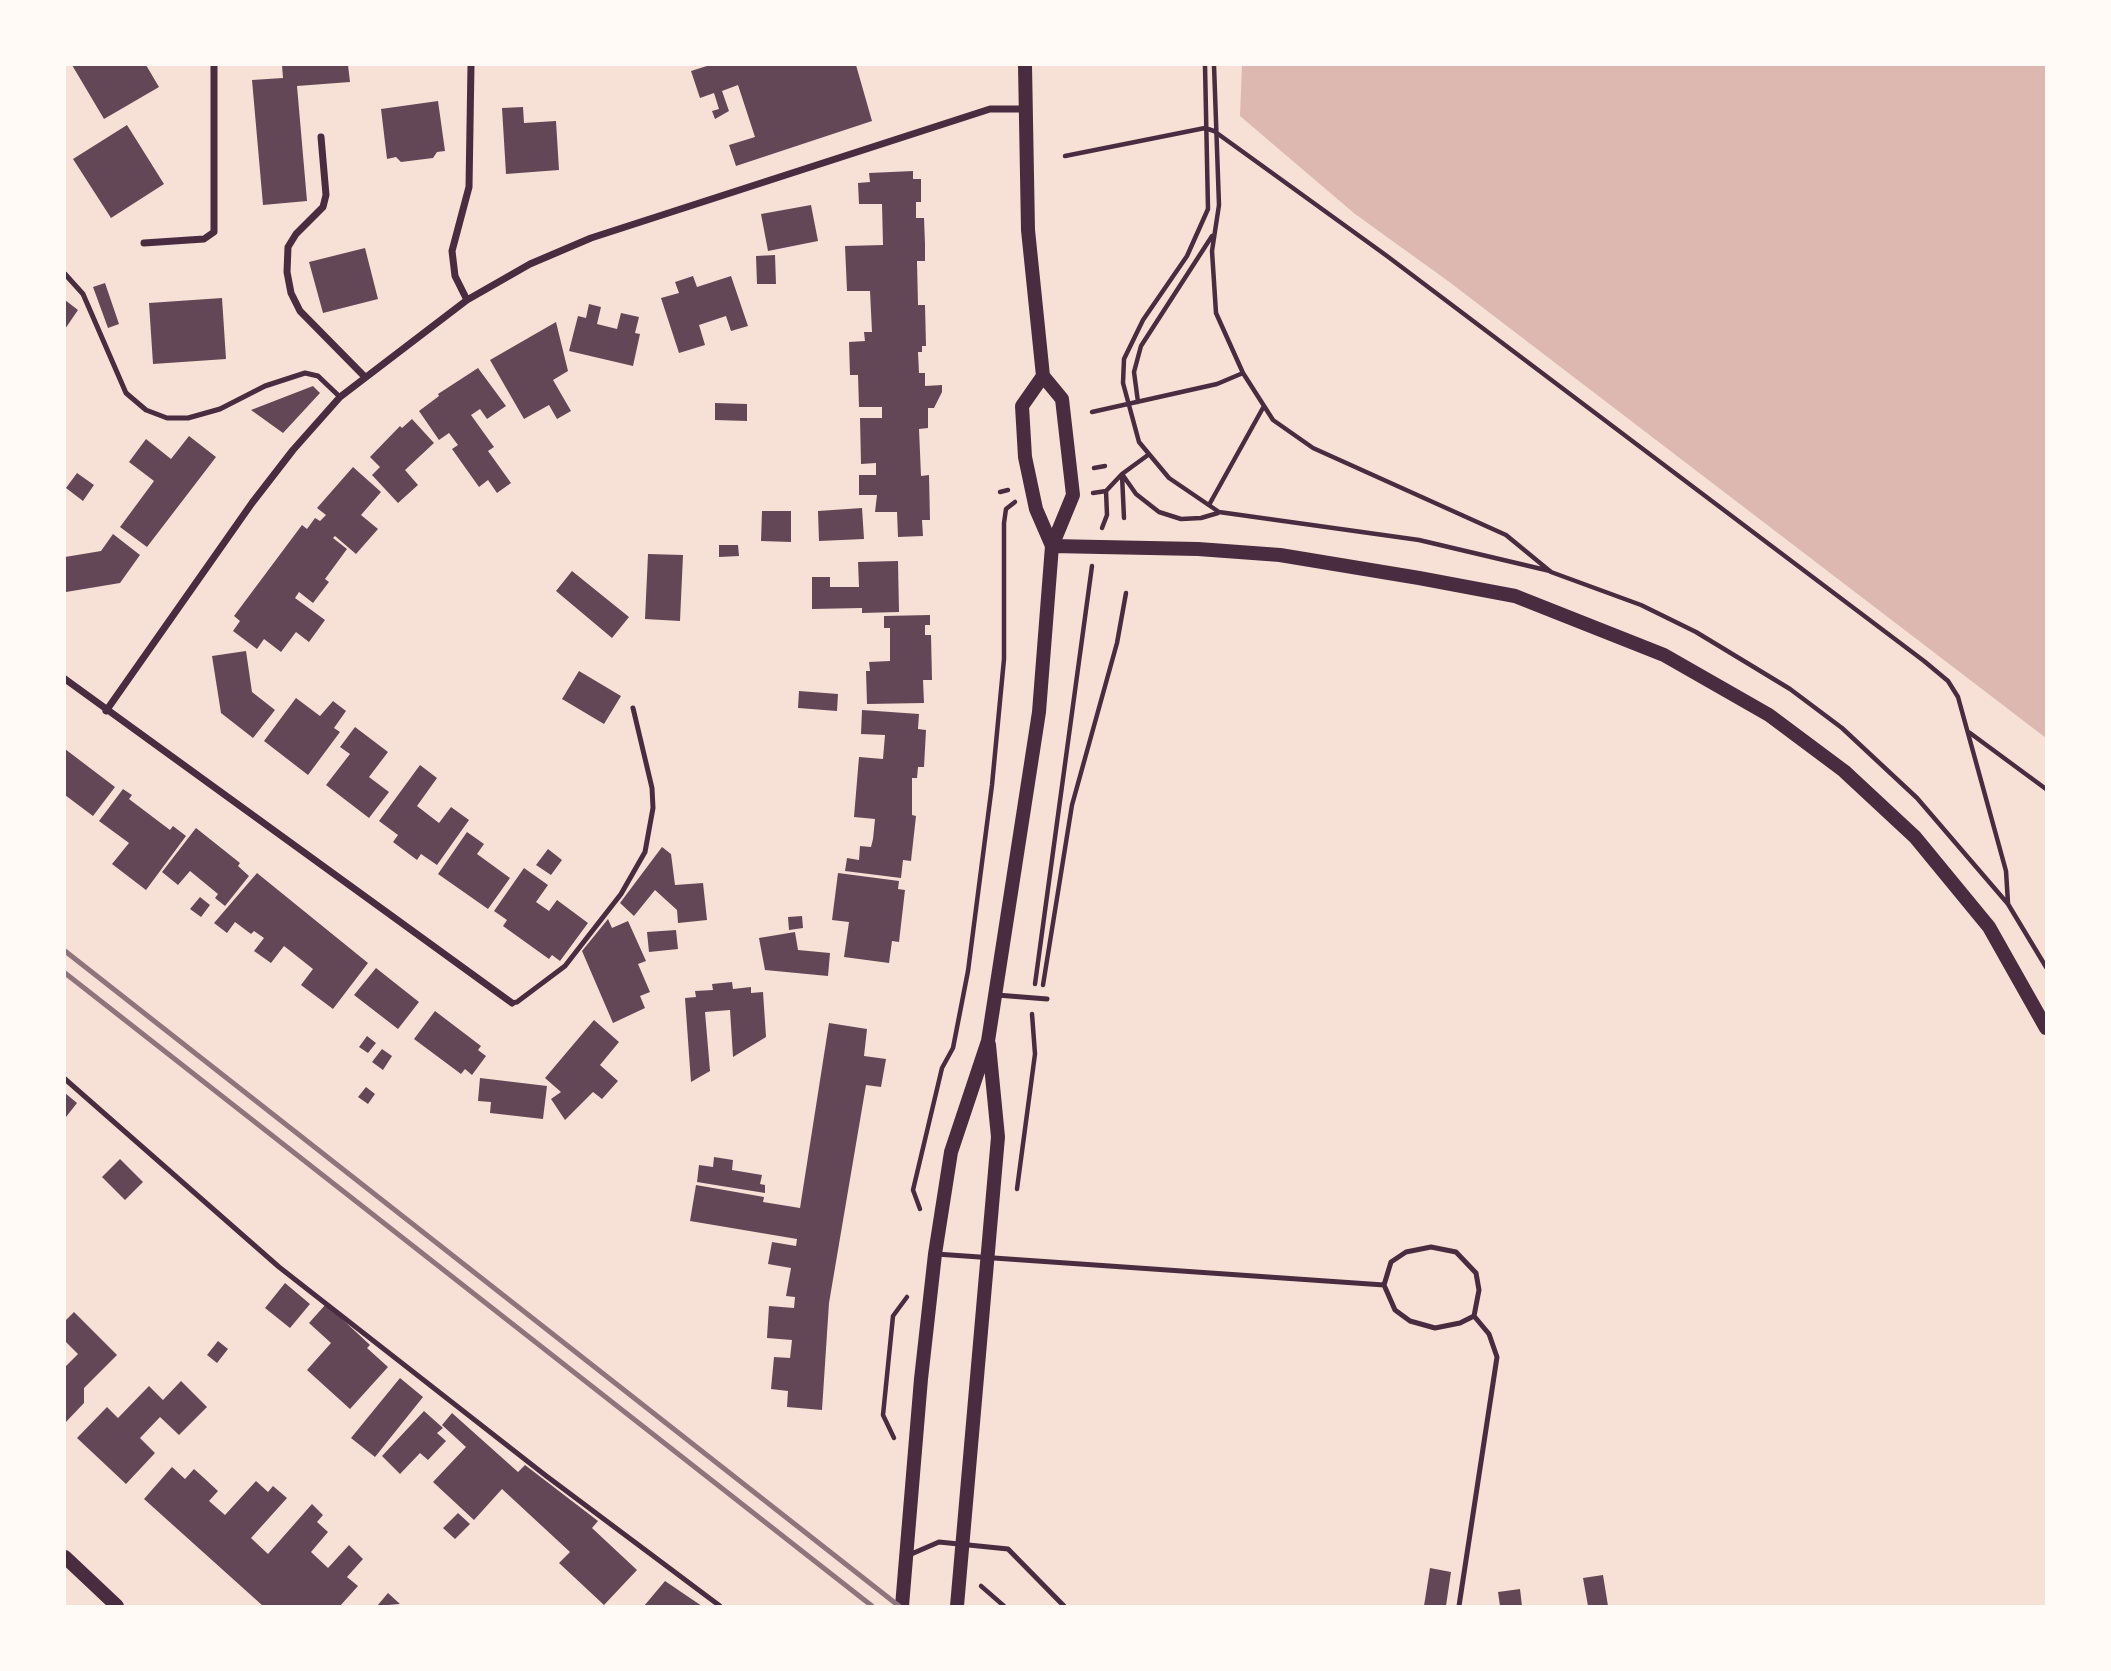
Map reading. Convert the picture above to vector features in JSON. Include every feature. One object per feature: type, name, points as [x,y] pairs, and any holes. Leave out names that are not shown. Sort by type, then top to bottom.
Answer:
[{"type":"main road","points":[[902,1606],[921,1379],[935,1254],[951,1152],[988,1041],[997,995],[997,973],[1039,712],[1052,546],[1073,495],[1062,398],[1043,376],[1028,230],[1025,65]]},
{"type":"main road","points":[[1043,376],[1022,406],[1025,457],[1036,509],[1052,546]]},
{"type":"main road","points":[[1052,546],[1198,548],[1280,555],[1419,578],[1515,596],[1664,655],[1769,715],[1844,771],[1915,837],[1989,927],[2046,1028]]},
{"type":"main road","points":[[957,1606],[998,1137],[988,1041]]},
{"type":"main road","points":[[65,1557],[117,1606]]},
{"type":"street","points":[[144,243],[204,239],[214,232],[214,65]]},
{"type":"street","points":[[467,300],[455,276],[452,251],[469,187],[471,65]]},
{"type":"street","points":[[106,711],[252,503],[340,397],[364,376],[467,300],[530,264],[591,238],[895,137],[990,109],[1026,109]]},
{"type":"street","points":[[321,137],[326,195],[323,207],[296,234],[288,247],[287,272],[291,293],[300,311],[364,376]]},
{"type":"street","points":[[65,679],[512,1003]]},
{"type":"lane","points":[[65,274],[83,294],[126,393],[146,410],[167,418],[188,418],[220,409],[265,386],[305,373],[318,376],[340,397]]},
{"type":"lane","points":[[512,1003],[565,966],[621,894],[645,852],[653,808],[652,789],[644,766],[633,708]]},
{"type":"lane","points":[[997,995],[1044,998]]},
{"type":"lane","points":[[65,1079],[279,1267],[545,1475],[720,1606]]},
{"type":"lane","points":[[1431,1247],[1456,1252],[1476,1273],[1479,1290],[1474,1316],[1460,1323],[1435,1328],[1410,1321],[1395,1310],[1384,1285],[1391,1262],[1406,1252],[1431,1247]]},
{"type":"lane","points":[[935,1254],[1384,1285]]},
{"type":"lane","points":[[1459,1606],[1497,1357],[1489,1334],[1474,1316]]},
{"type":"lane","points":[[908,1556],[939,1542],[1008,1549],[1064,1606]]},
{"type":"path","points":[[1205,65],[1208,209],[1187,256],[1132,340],[1122,371],[1127,404],[1139,442],[1169,478],[1219,512]]},
{"type":"path","points":[[1214,65],[1214,131],[1219,205],[1212,271],[1216,313],[1243,373],[1273,420],[1301,441],[1506,535],[1551,572]]},
{"type":"path","points":[[1065,156],[1205,128],[1214,131],[1387,256],[1924,661],[1954,688],[1970,733],[2006,871],[2008,904]]},
{"type":"path","points":[[1138,402],[1134,372],[1140,346],[1214,233]]},
{"type":"path","points":[[1092,412],[1217,384],[1243,373]]},
{"type":"path","points":[[1209,505],[1264,406]]},
{"type":"path","points":[[1096,492],[1106,491],[1122,474],[1148,455]]},
{"type":"path","points":[[1094,468],[1105,466]]},
{"type":"path","points":[[1122,474],[1136,494],[1158,512],[1191,519],[1219,512],[1419,540],[1564,577]]},
{"type":"path","points":[[1122,474],[1124,518]]},
{"type":"path","points":[[1000,492],[1008,490]]},
{"type":"path","points":[[1106,491],[1107,515]]},
{"type":"path","points":[[981,869],[1004,659],[1004,523],[1006,509],[1018,500]]},
{"type":"path","points":[[1044,998],[1072,804],[1117,643],[1126,593]]},
{"type":"path","points":[[1033,998],[1084,623]]},
{"type":"path","points":[[1970,733],[2046,789]]},
{"type":"path","points":[[975,1580],[1004,1606]]},
{"type":"shaded area","points":[[1242,65],[2046,65],[2046,738],[1448,281],[1355,214],[1240,116]]},
{"type":"building","points":[[72,65],[146,65],[159,87],[104,119]]},
{"type":"building","points":[[282,65],[348,65],[350,82],[297,86],[307,201],[263,205],[252,80],[283,78]]},
{"type":"building","points":[[710,65],[856,65],[872,121],[736,166],[729,145],[755,137],[738,85],[722,91],[729,111],[715,119],[712,111],[719,109],[714,93],[700,98],[691,71]]},
{"type":"building","points":[[438,101],[445,151],[437,152],[433,158],[401,162],[396,157],[387,159],[381,109]]},
{"type":"building","points":[[523,107],[524,123],[556,121],[559,170],[506,174],[502,108]]},
{"type":"building","points":[[127,125],[164,184],[111,218],[73,159]]},
{"type":"building","points":[[913,171],[913,179],[921,179],[921,202],[916,202],[916,218],[924,218],[925,244],[925,261],[917,261],[918,305],[925,305],[926,346],[922,346],[922,352],[918,352],[919,373],[925,373],[925,386],[942,385],[942,392],[934,408],[928,408],[928,428],[919,429],[921,476],[929,475],[930,520],[922,520],[923,536],[898,537],[897,512],[875,512],[877,495],[859,495],[859,475],[876,475],[876,463],[861,464],[860,418],[882,418],[882,407],[859,407],[858,375],[850,375],[849,342],[865,341],[864,332],[872,332],[870,291],[847,291],[845,246],[883,245],[882,204],[859,204],[858,183],[870,182],[869,173]]},
{"type":"building","points":[[811,205],[818,241],[768,251],[761,214]]},
{"type":"building","points":[[365,248],[378,299],[323,313],[309,262]]},
{"type":"building","points":[[775,255],[776,284],[757,284],[756,256]]},
{"type":"building","points":[[693,276],[697,287],[731,276],[748,326],[731,331],[726,316],[699,325],[705,345],[679,353],[661,298],[679,293],[675,282]]},
{"type":"building","points":[[105,283],[119,324],[108,328],[93,287]]},
{"type":"building","points":[[222,298],[226,359],[153,364],[149,303]]},
{"type":"building","points":[[65,300],[78,310],[65,329]]},
{"type":"building","points":[[589,304],[601,307],[597,324],[617,329],[621,313],[639,317],[635,333],[640,334],[633,366],[569,351],[578,316],[586,318]]},
{"type":"building","points":[[556,322],[568,371],[553,380],[571,411],[557,419],[549,405],[524,419],[490,360]]},
{"type":"building","points":[[478,368],[506,406],[487,419],[480,409],[471,415],[494,447],[488,451],[511,483],[497,493],[488,480],[479,487],[452,449],[458,445],[449,433],[439,440],[419,411],[439,396],[438,394]]},
{"type":"building","points":[[313,386],[320,393],[283,433],[251,410]]},
{"type":"building","points":[[715,403],[747,404],[747,421],[715,420]]},
{"type":"building","points":[[412,419],[434,443],[405,470],[418,485],[398,503],[372,475],[380,467],[370,457],[400,426],[402,428]]},
{"type":"building","points":[[189,436],[216,457],[147,547],[120,527],[154,481],[129,462],[146,439],[171,459]]},
{"type":"building","points":[[353,467],[381,492],[361,515],[378,529],[356,554],[335,536],[333,538],[347,549],[325,579],[329,582],[313,603],[299,592],[295,598],[325,620],[309,642],[296,632],[281,652],[264,639],[257,649],[233,631],[240,621],[234,616],[302,525],[307,529],[315,518],[320,521],[326,515],[317,508]]},
{"type":"building","points":[[77,473],[94,485],[83,501],[66,488]]},
{"type":"building","points":[[862,508],[864,539],[819,541],[818,511]]},
{"type":"building","points":[[762,511],[791,511],[791,542],[761,541]]},
{"type":"building","points":[[113,534],[140,555],[120,583],[66,592],[65,557],[101,551]]},
{"type":"building","points":[[719,545],[738,545],[739,556],[719,557]]},
{"type":"building","points":[[648,554],[683,555],[680,621],[645,619]]},
{"type":"building","points":[[898,561],[899,612],[862,613],[862,608],[812,609],[812,577],[830,577],[830,587],[859,587],[858,562]]},
{"type":"building","points":[[572,571],[629,617],[612,638],[556,591]]},
{"type":"building","points":[[930,615],[930,625],[925,625],[925,635],[931,635],[932,680],[923,680],[924,703],[867,704],[866,671],[870,671],[869,662],[890,661],[890,628],[884,628],[884,616]]},
{"type":"building","points":[[246,651],[252,692],[275,710],[253,738],[221,713],[212,656]]},
{"type":"building","points":[[579,671],[621,696],[604,724],[562,699]]},
{"type":"building","points":[[799,691],[838,694],[837,711],[798,708]]},
{"type":"building","points":[[296,698],[320,716],[333,701],[346,711],[334,728],[340,732],[308,775],[264,741]]},
{"type":"building","points":[[862,710],[919,714],[918,729],[926,730],[924,767],[918,767],[917,778],[912,778],[912,815],[916,816],[911,861],[903,860],[901,878],[845,871],[847,858],[859,860],[860,846],[871,847],[873,839],[875,819],[854,817],[859,757],[883,759],[885,735],[861,734]]},
{"type":"building","points":[[355,727],[388,752],[369,777],[389,792],[369,818],[326,785],[350,754],[340,747]]},
{"type":"building","points":[[65,749],[115,787],[93,816],[65,795]]},
{"type":"building","points":[[420,765],[437,778],[417,806],[439,823],[451,807],[469,820],[437,865],[421,854],[417,860],[393,842],[398,835],[379,821]]},
{"type":"building","points":[[123,789],[132,795],[129,799],[170,830],[173,826],[186,836],[146,890],[112,864],[129,843],[99,821]]},
{"type":"building","points":[[196,828],[240,863],[238,866],[249,876],[225,906],[215,898],[218,894],[190,871],[178,885],[162,872]]},
{"type":"building","points":[[467,832],[484,844],[477,854],[510,878],[488,909],[438,874]]},
{"type":"building","points":[[662,847],[671,854],[675,885],[703,883],[707,920],[678,923],[677,910],[655,890],[634,916],[620,903]]},
{"type":"building","points":[[548,849],[562,860],[551,875],[536,865]]},
{"type":"building","points":[[524,868],[548,885],[536,902],[549,911],[557,900],[588,923],[560,961],[552,955],[549,959],[503,926],[507,920],[494,911]]},
{"type":"building","points":[[257,873],[368,963],[333,1009],[301,985],[313,969],[284,946],[271,963],[254,951],[264,938],[254,931],[251,934],[235,922],[227,933],[214,923]]},
{"type":"building","points":[[838,873],[899,881],[898,889],[905,890],[899,942],[892,941],[889,963],[844,957],[849,922],[832,920]]},
{"type":"building","points":[[200,897],[210,905],[201,917],[190,909]]},
{"type":"building","points":[[802,916],[803,928],[789,930],[788,917]]},
{"type":"building","points":[[608,919],[612,928],[628,921],[646,961],[638,964],[650,992],[640,996],[645,1008],[613,1023],[582,951]]},
{"type":"building","points":[[676,930],[678,949],[649,952],[647,932]]},
{"type":"building","points":[[795,932],[798,950],[830,953],[828,976],[765,970],[759,938]]},
{"type":"building","points":[[376,968],[419,1002],[398,1029],[354,995]]},
{"type":"building","points":[[732,982],[733,989],[751,987],[751,993],[763,992],[766,1037],[733,1057],[730,1010],[705,1012],[710,1071],[691,1082],[685,998],[696,997],[695,991],[713,990],[712,984]]},
{"type":"building","points":[[435,1011],[481,1046],[478,1050],[486,1056],[472,1075],[465,1069],[461,1074],[414,1039]]},
{"type":"building","points":[[594,1020],[619,1042],[600,1065],[618,1081],[602,1099],[593,1092],[565,1120],[551,1099],[561,1092],[545,1078]]},
{"type":"building","points":[[829,1023],[867,1029],[864,1056],[886,1059],[881,1087],[866,1085],[829,1303],[822,1410],[787,1407],[788,1391],[771,1389],[774,1357],[790,1358],[792,1340],[767,1338],[769,1306],[794,1308],[795,1297],[786,1296],[791,1268],[768,1264],[772,1242],[796,1246],[797,1239],[690,1221],[696,1185],[764,1197],[763,1202],[800,1208]]},
{"type":"building","points":[[367,1036],[376,1043],[368,1053],[359,1047]]},
{"type":"building","points":[[382,1049],[392,1056],[383,1070],[372,1062]]},
{"type":"building","points":[[480,1078],[547,1086],[543,1119],[490,1113],[491,1102],[478,1101]]},
{"type":"building","points":[[366,1087],[375,1094],[368,1104],[358,1097]]},
{"type":"building","points":[[65,1093],[77,1103],[66,1117],[65,1115]]},
{"type":"building","points":[[714,1157],[733,1160],[732,1170],[762,1175],[760,1184],[765,1185],[765,1193],[697,1182],[699,1165],[713,1167]]},
{"type":"building","points":[[120,1159],[143,1182],[125,1200],[102,1177]]},
{"type":"building","points":[[285,1283],[310,1304],[290,1328],[265,1308]]},
{"type":"building","points":[[326,1304],[370,1345],[367,1348],[388,1367],[350,1409],[307,1370],[331,1343],[309,1323]]},
{"type":"building","points":[[74,1312],[117,1355],[84,1388],[84,1403],[65,1423],[65,1367],[78,1354],[65,1341],[65,1321]]},
{"type":"building","points":[[218,1341],[228,1349],[217,1363],[207,1355]]},
{"type":"building","points":[[400,1378],[423,1397],[375,1457],[351,1438]]},
{"type":"building","points":[[181,1381],[207,1407],[179,1435],[160,1417],[140,1438],[155,1453],[126,1484],[77,1438],[107,1407],[118,1418],[149,1386],[163,1400]]},
{"type":"building","points":[[424,1411],[443,1428],[437,1433],[446,1441],[428,1460],[420,1453],[400,1474],[382,1456]]},
{"type":"building","points":[[452,1413],[518,1472],[525,1465],[598,1521],[592,1528],[637,1570],[604,1605],[559,1563],[570,1552],[502,1489],[474,1520],[433,1482],[466,1447],[442,1425]]},
{"type":"building","points":[[172,1467],[185,1479],[194,1469],[204,1478],[218,1491],[209,1501],[225,1515],[256,1481],[268,1492],[273,1486],[287,1498],[251,1538],[268,1554],[312,1504],[323,1515],[317,1522],[328,1532],[311,1552],[328,1568],[349,1545],[363,1559],[347,1577],[358,1586],[340,1606],[263,1606],[144,1499]]},
{"type":"building","points":[[458,1513],[470,1524],[455,1539],[443,1528]]},
{"type":"building","points":[[1430,1568],[1451,1572],[1446,1606],[1424,1606]]},
{"type":"building","points":[[1603,1575],[1608,1606],[1588,1606],[1583,1578]]},
{"type":"building","points":[[665,1581],[690,1598],[702,1606],[644,1606]]},
{"type":"building","points":[[1520,1589],[1522,1606],[1500,1606],[1498,1592]]},
{"type":"building","points":[[388,1593],[400,1604],[377,1606]]},
{"type":"railway","points":[[65,951],[899,1606]]},
{"type":"railway","points":[[65,973],[872,1606]]}]
